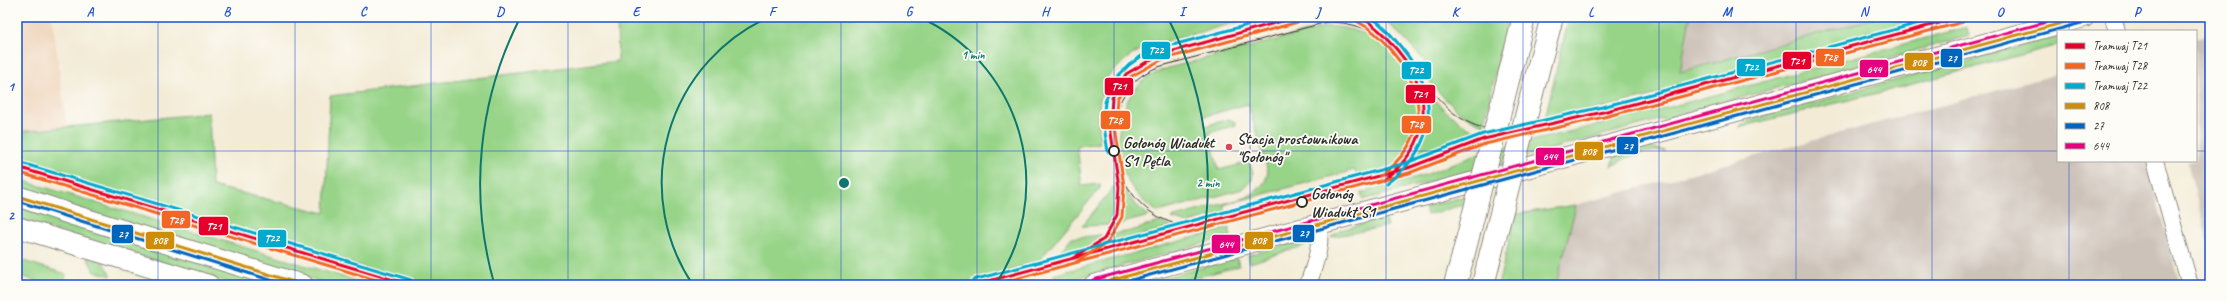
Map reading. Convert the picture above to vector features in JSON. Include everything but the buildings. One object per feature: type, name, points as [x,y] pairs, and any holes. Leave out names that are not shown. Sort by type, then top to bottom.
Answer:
[{"type":"highway","points":[[1455,285],[1524,17]]},
{"type":"highway","points":[[1483,285],[1552,17]]},
{"type":"street","points":[[1094,285],[2084,17]]},
{"type":"street","points":[[2113,17],[2117,30]]},
{"type":"street","points":[[2155,162],[2190,285]]},
{"type":"street","points":[[17,196],[68,214],[303,285]]},
{"type":"street","points":[[1308,285],[1320,246],[1321,237],[1318,224]]},
{"type":"street","points":[[17,227],[209,285]]},
{"type":"shaded area","points":[[17,17],[52,17],[67,127],[17,132]]},
{"type":"shaded area","points":[[1690,17],[1878,17],[1680,72]]},
{"type":"shaded area","points":[[2210,34],[2210,250],[2187,162],[2197,162],[2197,38]]},
{"type":"shaded area","points":[[2057,74],[2057,162],[2146,162],[2180,285],[1556,285],[1576,205]]},
{"type":"green space","points":[[617,17],[1255,17],[1161,43],[1140,50],[1126,59],[1108,77],[1102,89],[1098,114],[1100,143],[1077,146],[1082,186],[1100,184],[1100,188],[1042,257],[1040,262],[957,285],[423,285],[17,163],[17,132],[209,113],[212,186],[325,213],[330,96],[618,61]]},
{"type":"green space","points":[[1383,17],[1508,17],[1484,125],[1464,115],[1447,101],[1418,68],[1425,61]]},
{"type":"green space","points":[[1569,17],[1690,17],[1680,72],[1878,17],[1947,17],[1643,98],[1544,122]]},
{"type":"green space","points":[[1326,27],[1348,29],[1369,36],[1387,47],[1403,62],[1414,80],[1420,100],[1419,122],[1411,144],[1398,164],[1384,171],[1357,178],[1355,170],[1234,202],[1224,205],[1225,213],[1188,223],[1171,218],[1244,198],[1256,191],[1265,181],[1268,172],[1248,104],[1202,117],[1205,126],[1229,119],[1235,122],[1236,125],[1209,133],[1219,170],[1249,162],[1253,173],[1252,180],[1243,189],[1158,212],[1141,198],[1134,190],[1123,172],[1117,150],[1116,139],[1118,139],[1126,104],[1137,86],[1155,73],[1168,68]]},
{"type":"green space","points":[[1967,27],[1969,36],[1363,200],[1361,193],[1428,174],[1476,154],[1640,115]]},
{"type":"green space","points":[[2057,36],[2057,45],[1890,90],[1739,127],[1746,121]]},
{"type":"green space","points":[[1425,89],[1458,121],[1483,135],[1409,163],[1415,155],[1423,137],[1427,119]]},
{"type":"green space","points":[[1649,147],[1665,151],[1646,152],[1631,156],[1611,166],[1614,157]]},
{"type":"green space","points":[[17,179],[370,285],[332,285],[17,190]]},
{"type":"green space","points":[[1115,185],[1115,205],[1109,225],[1082,226]]},
{"type":"green space","points":[[1124,190],[1135,204],[1149,216],[1119,224],[1123,209]]},
{"type":"green space","points":[[1470,195],[1473,202],[1427,215],[1425,207]]},
{"type":"green space","points":[[1576,205],[1556,285],[1498,285],[1516,214]]},
{"type":"green space","points":[[17,207],[276,285],[238,285],[17,219]]},
{"type":"green space","points":[[1385,218],[1388,226],[1331,237],[1341,230]]},
{"type":"green space","points":[[1159,222],[1172,227],[1103,246],[1113,234],[1131,231]]},
{"type":"green space","points":[[1229,228],[1231,236],[1066,281],[1058,280],[1053,275]]},
{"type":"green space","points":[[1102,235],[1087,248],[1054,260],[1071,238]]},
{"type":"green space","points":[[1306,239],[1312,243],[1250,263],[1248,255]]},
{"type":"green space","points":[[87,257],[104,262],[111,276],[94,271]]},
{"type":"green space","points":[[1237,258],[1239,266],[1168,285],[1138,285]]},
{"type":"green space","points":[[17,259],[66,274],[64,285],[50,285],[17,275]]},
{"type":"tram line","name":"T22","points":[[1108,152],[1103,120],[1105,102],[1114,80],[1129,65],[1143,55],[1165,47],[1278,17]]},
{"type":"tram line","name":"T21","points":[[1073,258],[1104,239],[1117,215],[1119,187],[1110,126],[1112,98],[1126,74],[1159,55],[1297,17]]},
{"type":"tram line","name":"T21","points":[[1360,17],[1376,28],[1398,51],[1410,68],[1418,86],[1423,103],[1423,120],[1419,136],[1411,152],[1399,166],[1383,180]]},
{"type":"tram line","name":"T22","points":[[1371,17],[1391,35],[1414,65],[1423,83],[1428,101],[1428,119],[1424,137],[1416,153],[1403,169],[1386,184]]},
{"type":"tram line","name":"T22","points":[[973,280],[1406,163],[1483,134],[1602,107],[1942,17]]},
{"type":"tram line","name":"T21","points":[[974,285],[1408,168],[1484,139],[1603,112],[1962,17]]},
{"type":"tram line","name":"T28","points":[[1076,262],[1107,243],[1122,217],[1124,186],[1115,126],[1117,99],[1130,77],[1161,60],[1298,22]]},
{"type":"tram line","points":[[1113,149],[1114,123],[1121,100],[1136,80],[1158,67],[1327,22],[1349,24],[1368,30],[1385,40],[1401,54]]},
{"type":"tram line","name":"T28","points":[[1358,22],[1369,28],[1378,36],[1406,70],[1418,103],[1418,119],[1414,134],[1407,149],[1395,163],[1380,176]]},
{"type":"tram line","name":"T28","points":[[993,285],[1409,173],[1485,144],[1604,117],[1963,22]]},
{"type":"tram line","points":[[1404,58],[1444,105],[1457,116],[1471,124],[1488,129],[1508,131],[1532,129]]},
{"type":"tram line","points":[[1114,153],[1120,172],[1129,189],[1140,203],[1153,214],[1168,222],[1185,226],[1204,227],[1224,225]]},
{"type":"tram line","name":"T22","points":[[18,162],[411,280]]},
{"type":"tram line","name":"T21","points":[[17,167],[410,285]]},
{"type":"tram line","name":"T28","points":[[17,172],[393,285]]},
{"type":"transit line","name":"644","points":[[1093,280],[2065,17]]},
{"type":"transit line","name":"808","points":[[1094,285],[2084,17]]},
{"type":"transit line","name":"27","points":[[1113,285],[2085,22]]},
{"type":"transit line","name":"808","points":[[17,196],[303,285]]},
{"type":"transit line","name":"27","points":[[17,201],[286,285]]},
{"type":"place","name":"Stacja prostownikowa \"Gołonóg\"","points":[[1229,147]]},
{"type":"place","name":"Gołonóg Wiadukt S1 Pętla","points":[[1114,151]]},
{"type":"place","name":"Gołonóg Wiadukt S1","points":[[1302,202]]}]
